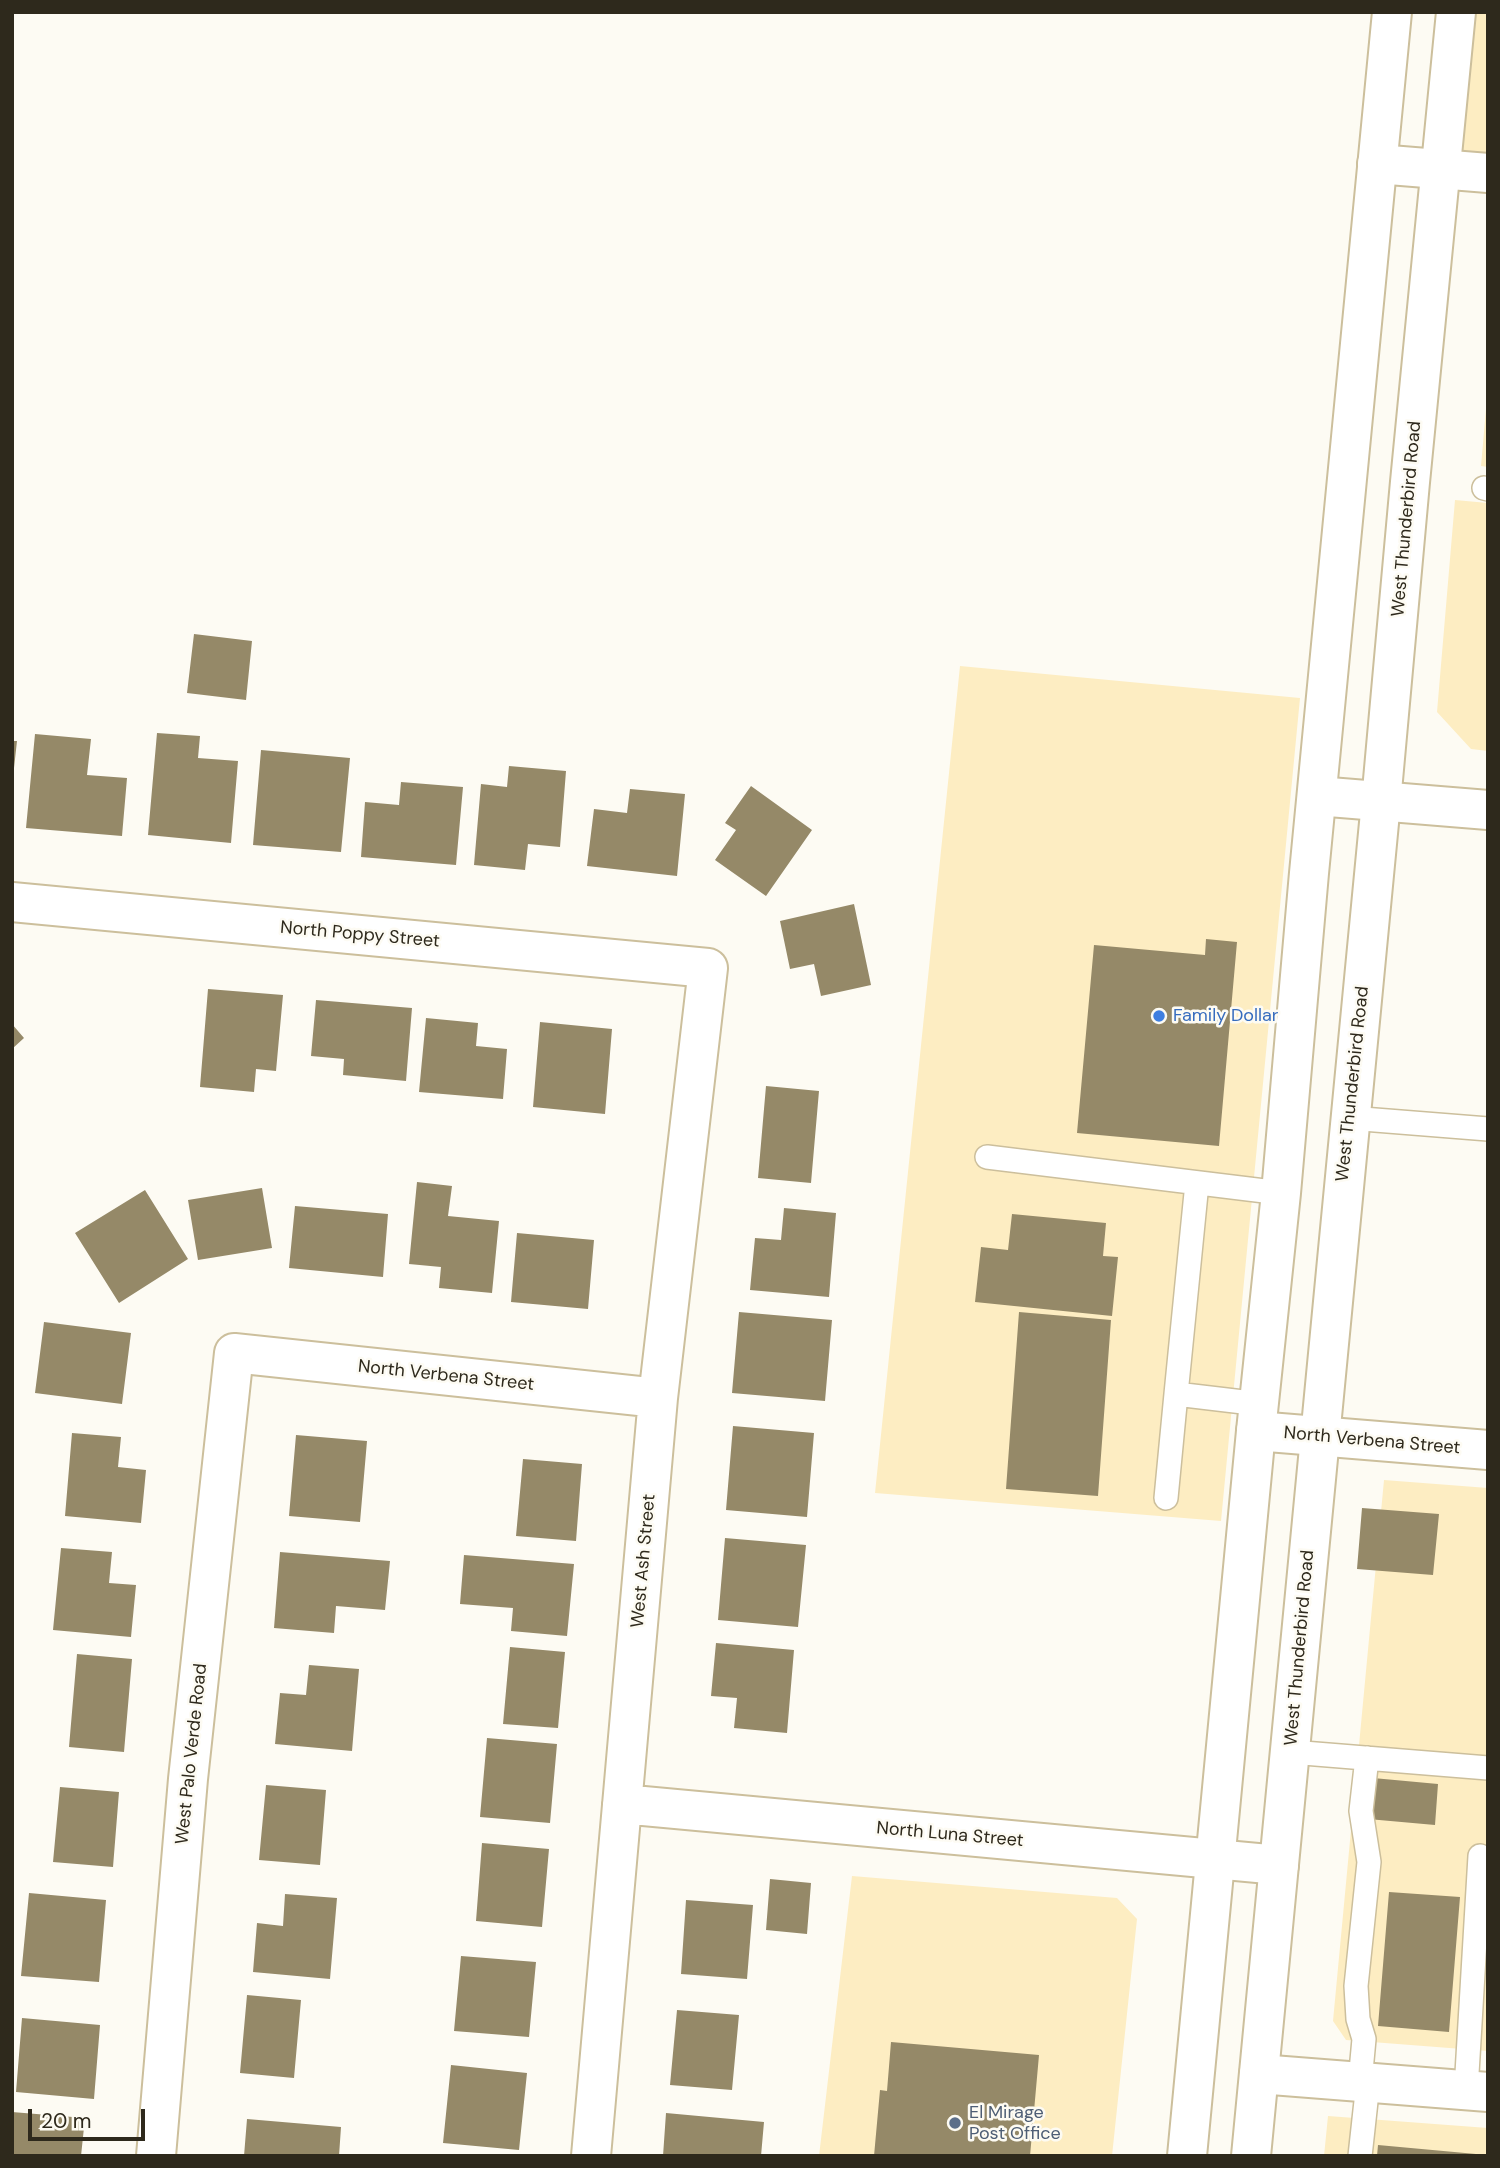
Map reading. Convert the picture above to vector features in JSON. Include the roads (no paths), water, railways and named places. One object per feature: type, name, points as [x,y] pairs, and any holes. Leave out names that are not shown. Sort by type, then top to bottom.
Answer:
[{"type":"street","points":[[1187,2156],[1392,12]]},
{"type":"street","name":"West Thunderbird Road","points":[[1251,2156],[1456,12]]},
{"type":"street","points":[[1377,164],[1488,173]]},
{"type":"street","points":[[1317,796],[1488,810]]},
{"type":"street","name":"North Poppy Street","points":[[12,902],[708,968]]},
{"type":"street","name":"West Ash Street","points":[[591,2156],[658,1398],[708,968]]},
{"type":"street","name":"North Verbena Street","points":[[234,1353],[658,1398]]},
{"type":"street","name":"West Palo Verde Road","points":[[156,2156],[188,1779],[234,1353]]},
{"type":"street","name":"North Verbena Street","points":[[1258,1418],[1319,1436],[1488,1450]]},
{"type":"street","name":"North Luna Street","points":[[622,1804],[1279,1865]]},
{"type":"street","points":[[1259,2074],[1477,2091]]},
{"type":"lane","points":[[1350,1118],[1488,1129]]},
{"type":"lane","points":[[987,1157],[1281,1193]]},
{"type":"lane","points":[[1167,1498],[1196,1183]]},
{"type":"lane","points":[[1175,1394],[1258,1418]]},
{"type":"lane","points":[[1291,1752],[1488,1768]]},
{"type":"lane","points":[[1360,2156],[1364,2039],[1358,2019],[1356,1986],[1369,1862],[1361,1811],[1367,1758]]},
{"type":"lane","points":[[1477,2091],[1480,1856]]},
{"type":"place","name":"Family Dollar","points":[[1159,1016]]},
{"type":"place","name":"El Mirage Post Office","points":[[955,2123]]}]
